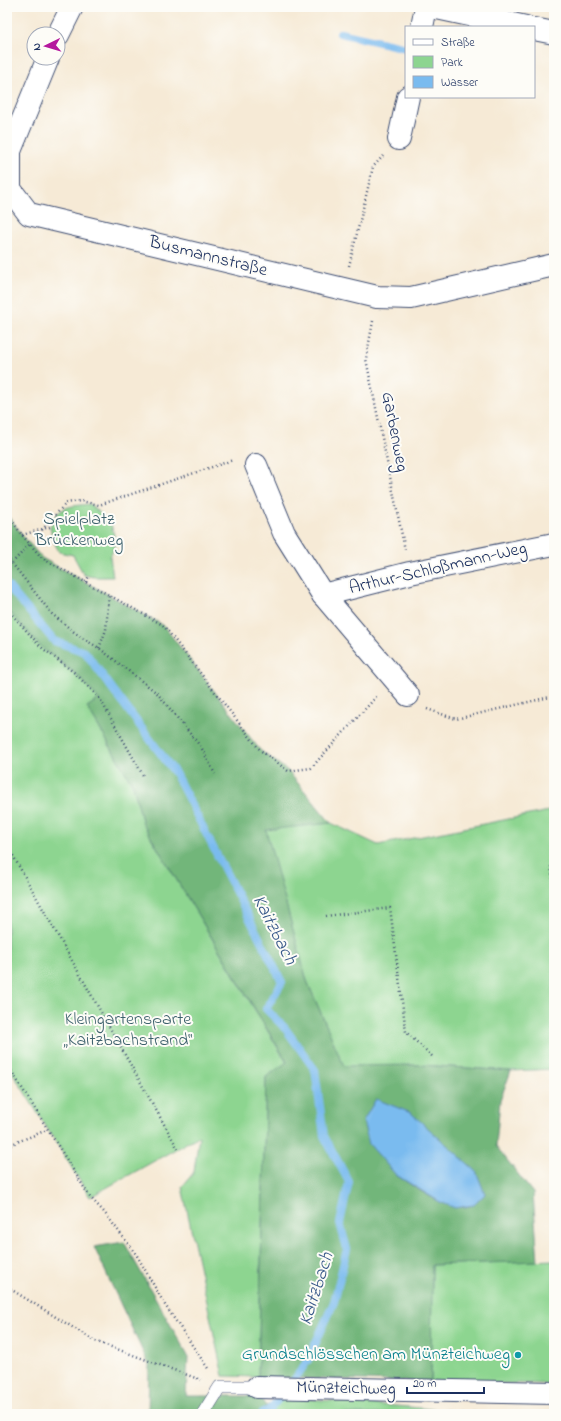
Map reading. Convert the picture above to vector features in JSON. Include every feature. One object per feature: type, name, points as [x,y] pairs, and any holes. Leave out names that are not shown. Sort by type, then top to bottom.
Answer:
[{"type":"street","points":[[62,26],[72,7]]},
{"type":"street","points":[[422,26],[426,7]]},
{"type":"street","points":[[432,7],[521,26]]},
{"type":"street","points":[[535,29],[554,33]]},
{"type":"street","name":"Busmannstraße","points":[[45,66],[10,151],[9,194],[29,214],[377,297],[411,298],[554,265]]},
{"type":"street","points":[[399,139],[408,98]]},
{"type":"street","name":"Arthur-Schloßmann-Weg","points":[[256,465],[284,533],[323,596],[408,695]]},
{"type":"street","name":"Arthur-Schloßmann-Weg","points":[[323,596],[410,573],[554,544]]},
{"type":"street","name":"Münzteichweg","points":[[257,1387],[554,1393]]},
{"type":"lane","points":[[203,1414],[220,1387],[257,1387]]},
{"type":"path","points":[[344,290],[373,167],[399,139]]},
{"type":"path","name":"Garbenweg","points":[[377,297],[366,359],[410,573]]},
{"type":"path","points":[[42,530],[66,503],[81,501],[99,505],[242,458],[256,465]]},
{"type":"path","points":[[7,508],[11,519],[22,535],[42,558],[163,625],[260,750],[288,771],[311,768],[393,679]]},
{"type":"path","points":[[22,535],[50,527]]},
{"type":"path","points":[[12,563],[30,544]]},
{"type":"path","points":[[7,557],[52,614],[78,636],[98,648],[157,693],[201,747],[215,774]]},
{"type":"path","points":[[86,582],[89,576]]},
{"type":"path","points":[[98,648],[106,630],[108,595]]},
{"type":"path","points":[[7,609],[42,647],[76,674],[100,699],[144,777]]},
{"type":"path","points":[[408,695],[420,707],[456,719],[554,696]]},
{"type":"path","points":[[7,845],[178,1148]]},
{"type":"path","points":[[551,866],[554,886]]},
{"type":"path","points":[[326,916],[390,908],[406,1032],[434,1058]]},
{"type":"path","points":[[7,1064],[46,1130],[90,1197],[104,1212],[136,1254],[165,1304],[220,1387]]},
{"type":"path","points":[[7,1146],[46,1130]]},
{"type":"path","points":[[7,1287],[95,1341],[220,1387]]},
{"type":"green space","name":"Spielplatz Brückenweg","points":[[90,504],[111,524],[116,543],[110,557],[113,577],[94,577],[84,575],[73,555],[59,552],[53,540],[50,527],[53,520],[61,511],[65,508],[76,505]]},
{"type":"green space","points":[[7,518],[11,519],[22,535],[42,558],[163,625],[260,750],[288,771],[331,823],[266,830],[307,981],[344,1066],[421,1065],[511,1071],[500,1100],[496,1146],[533,1193],[538,1261],[432,1265],[431,1382],[258,1377],[266,1077],[287,1062],[143,824],[133,785],[87,707],[99,699],[76,674],[41,647],[7,609]],"holes":[[[396,1175],[485,1194],[474,1204],[465,1207],[455,1206],[434,1198]]]},
{"type":"green space","name":"Kleingartensparte „Kaitzbachstrand“","points":[[7,609],[41,647],[76,674],[100,699],[87,707],[133,785],[143,824],[287,1063],[266,1077],[258,1377],[223,1376],[182,1187],[194,1172],[199,1136],[90,1197],[7,1064]]},
{"type":"green space","points":[[554,810],[554,1069],[511,1071],[421,1065],[344,1067],[307,981],[265,829],[331,823],[378,845]]},
{"type":"green space","points":[[124,1242],[188,1356],[186,1396],[259,1396],[266,1406],[259,1414],[148,1414],[149,1365],[94,1247]]},
{"type":"green space","points":[[554,1260],[554,1384],[431,1382],[432,1265]]},
{"type":"green space","points":[[284,1397],[483,1414],[259,1414],[266,1406]]},
{"type":"water","points":[[376,1099],[411,1113],[476,1171],[485,1194],[474,1205],[455,1208],[440,1202],[396,1175],[369,1144],[363,1121]]},
{"type":"waterway","points":[[340,33],[405,48]]},
{"type":"waterway","name":"Kaitzbach","points":[[7,585],[54,641],[85,652],[175,773],[282,982],[266,1009],[285,1028],[315,1070],[324,1136],[349,1182],[340,1223],[347,1249],[334,1302],[308,1360],[292,1383],[270,1409],[262,1414]]},
{"type":"place","name":"Grundschlösschen am Münzteichweg","points":[[518,1355]]}]
